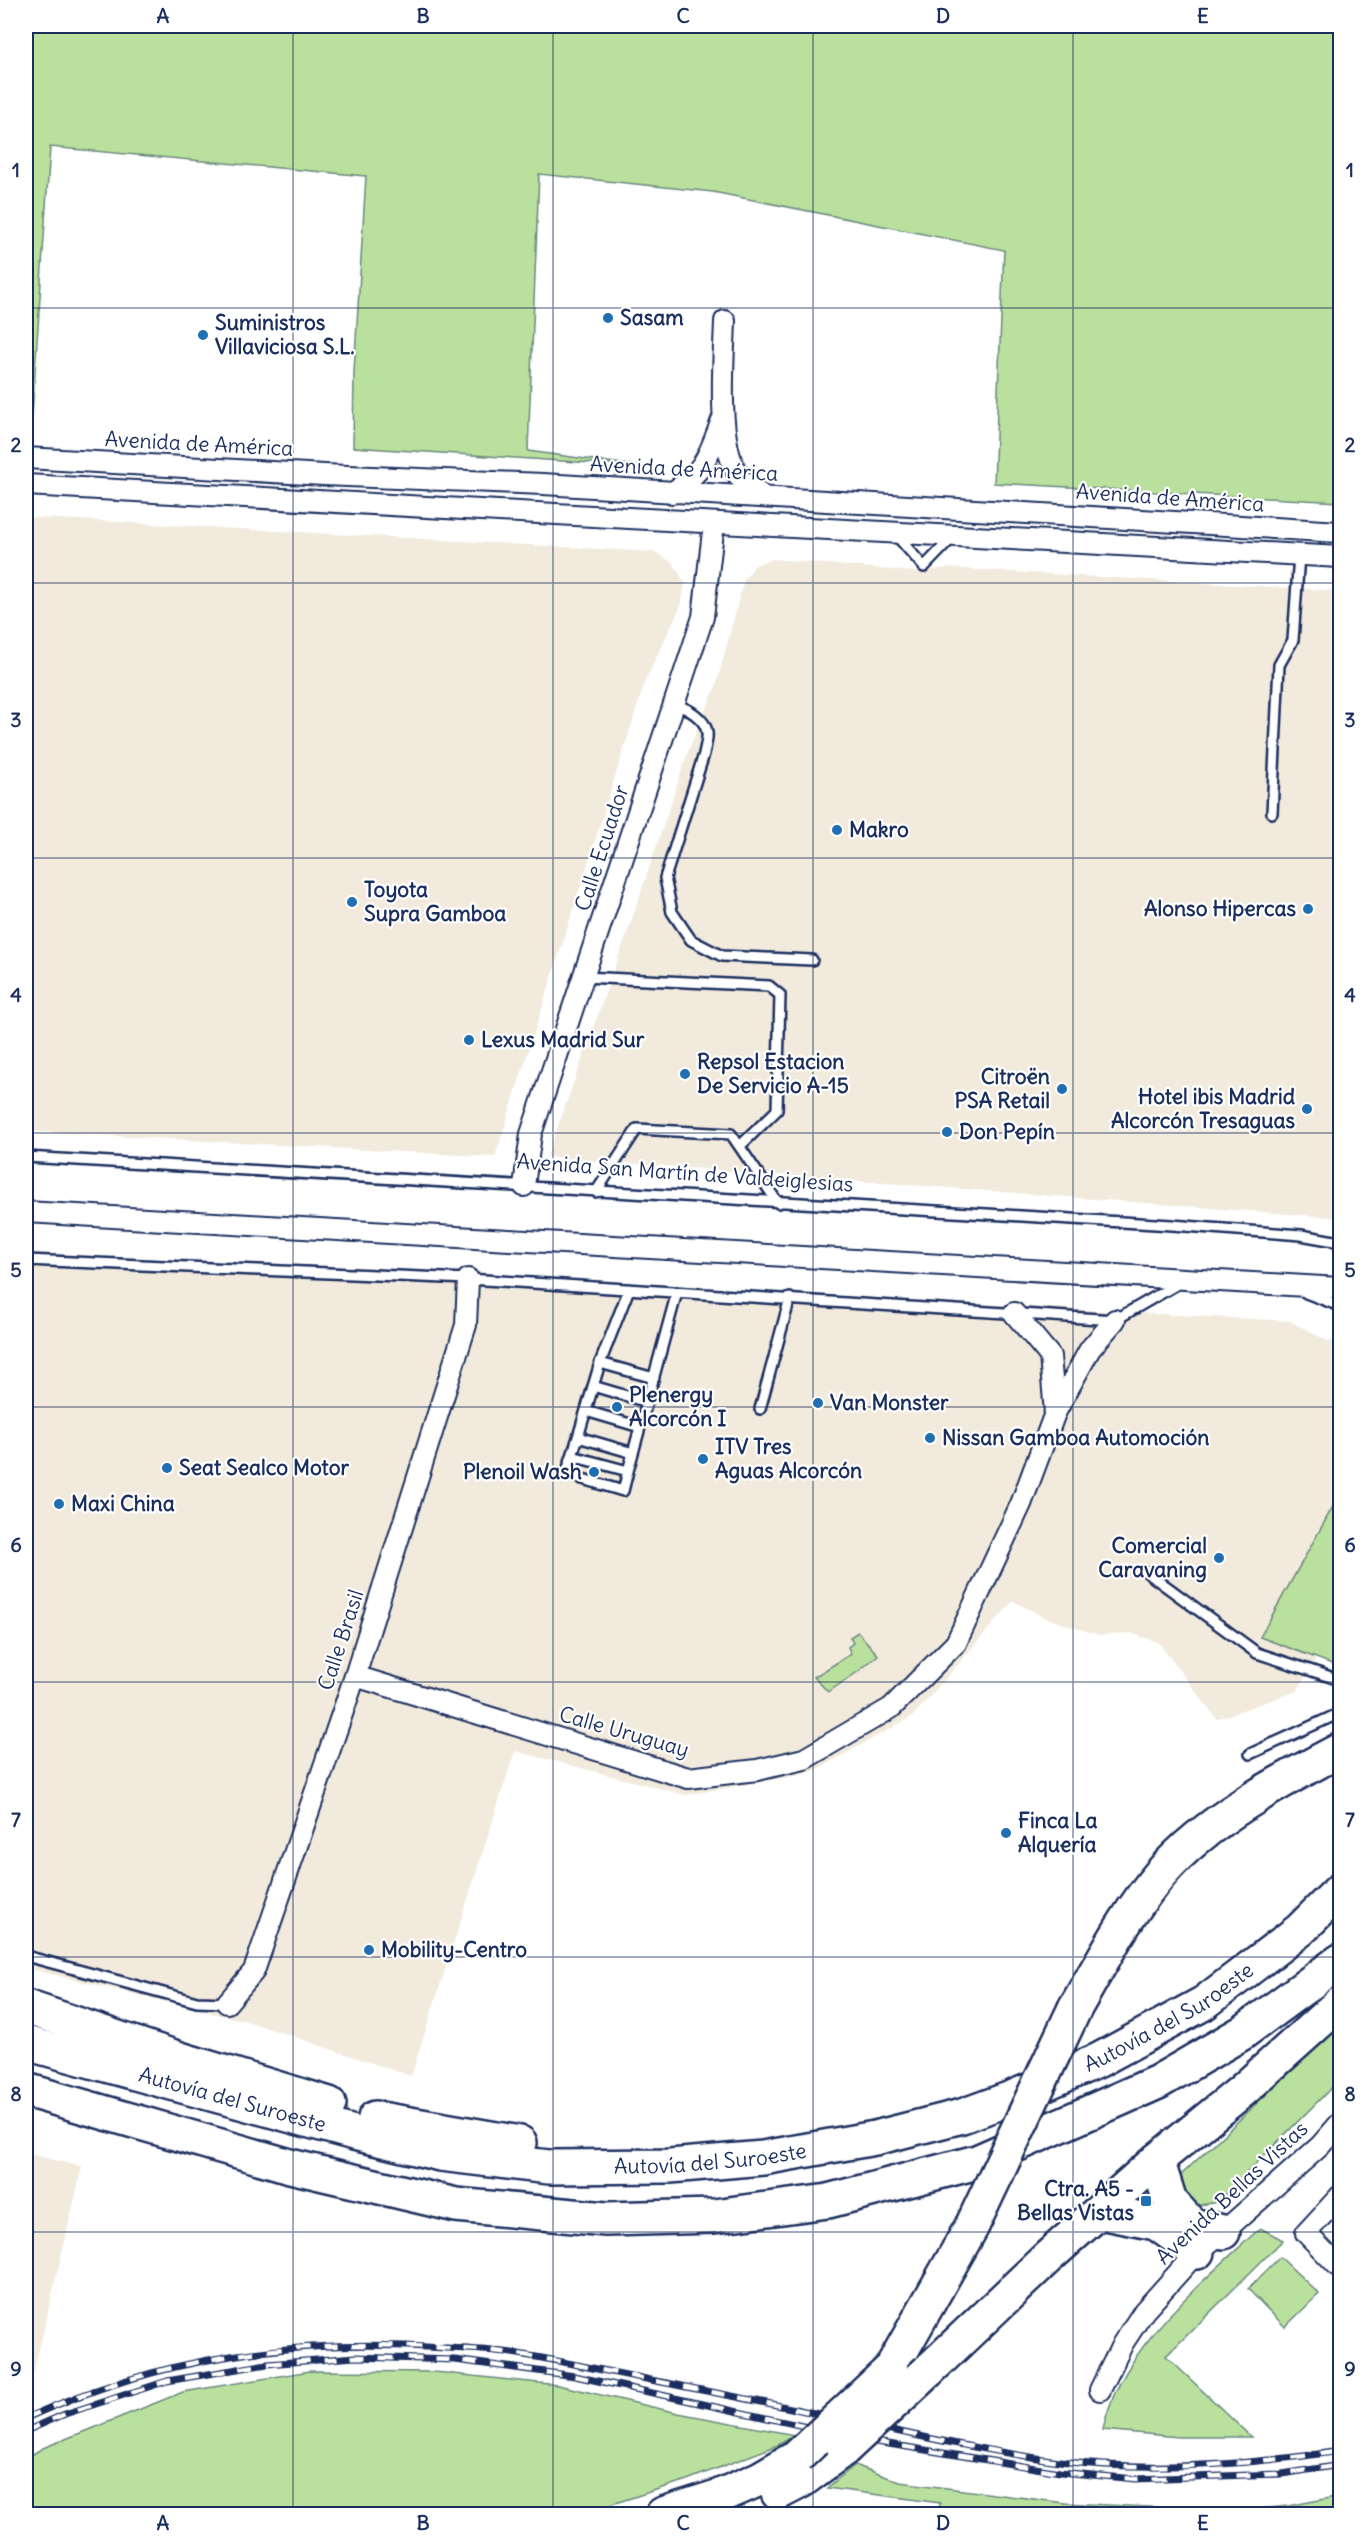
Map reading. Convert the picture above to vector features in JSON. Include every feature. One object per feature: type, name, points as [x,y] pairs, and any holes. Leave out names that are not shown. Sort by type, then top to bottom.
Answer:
[{"type":"highway","points":[[663,2514],[720,2496],[759,2479],[797,2457],[891,2369],[972,2226],[1075,2008],[1128,1916],[1162,1872],[1203,1833],[1289,1776],[1341,1750]]},
{"type":"highway","name":"Autovía del Suroeste","points":[[26,2043],[343,2130],[440,2154],[549,2167],[669,2166],[763,2158],[875,2138],[962,2116],[1014,2097],[1099,2060],[1204,2003],[1300,1930],[1341,1890]]},
{"type":"highway","points":[[26,2090],[290,2166],[456,2205],[606,2219],[714,2216],[828,2201],[977,2162],[1158,2082],[1242,2032],[1341,1961]]},
{"type":"highway","points":[[730,2514],[760,2504],[801,2481],[844,2449],[1047,2258],[1157,2160],[1242,2091],[1341,2003]]},
{"type":"highway","points":[[26,2007],[180,2059],[379,2119],[669,2166]]},
{"type":"highway","points":[[1157,2160],[1170,2201],[1192,2225],[1223,2232]]},
{"type":"highway","points":[[1101,2211],[1156,2223],[1197,2252]]},
{"type":"street","points":[[725,321],[722,420],[741,479],[764,497]]},
{"type":"street","points":[[672,493],[694,478],[706,462],[722,420]]},
{"type":"street","name":"Avenida de América","points":[[26,458],[764,497],[1341,532]]},
{"type":"street","points":[[26,484],[1341,557]]},
{"type":"street","name":"Calle Ecuador","points":[[524,1186],[531,1134],[703,617],[714,523]]},
{"type":"street","points":[[26,1212],[1183,1281],[1341,1288]]},
{"type":"street","name":"Calle Brasil","points":[[227,2003],[254,1971],[355,1676],[466,1324],[468,1279]]},
{"type":"street","name":"Calle Uruguay","points":[[1014,1313],[1050,1356],[1055,1413]]},
{"type":"street","name":"Calle Uruguay","points":[[355,1676],[688,1778],[757,1770],[804,1759],[891,1708],[956,1642],[1022,1504],[1055,1413],[1090,1349],[1115,1320]]},
{"type":"street","name":"Avenida Bellas Vistas","points":[[1100,2390],[1123,2343],[1144,2311],[1197,2252],[1223,2232],[1320,2146],[1341,2123]]},
{"type":"street","points":[[1320,2146],[1341,2144]]},
{"type":"street","points":[[1341,2196],[1306,2233],[1341,2268]]},
{"type":"lane","points":[[894,533],[924,567],[954,536]]},
{"type":"lane","points":[[1272,813],[1279,665],[1293,640],[1299,555]]},
{"type":"lane","points":[[674,704],[688,708],[702,721],[708,732],[704,754],[665,878],[672,912],[691,940],[722,956],[812,960]]},
{"type":"lane","points":[[584,977],[769,986],[780,995],[777,1110],[740,1146]]},
{"type":"lane","points":[[596,1192],[637,1129],[731,1134],[778,1203]]},
{"type":"lane","name":"Avenida San Martín de Valdeiglesias","points":[[26,1158],[1172,1225],[1302,1234],[1341,1242]]},
{"type":"lane","points":[[26,1260],[468,1279],[1115,1320],[1183,1281]]},
{"type":"lane","points":[[1287,1285],[1341,1306]]},
{"type":"lane","points":[[629,1289],[600,1363],[566,1474],[623,1491],[677,1292]]},
{"type":"lane","points":[[760,1409],[790,1298]]},
{"type":"lane","points":[[600,1363],[654,1378]]},
{"type":"lane","points":[[593,1386],[647,1402]]},
{"type":"lane","points":[[586,1411],[640,1427]]},
{"type":"lane","points":[[578,1437],[633,1453]]},
{"type":"lane","points":[[572,1456],[628,1471]]},
{"type":"lane","points":[[1148,1573],[1257,1653],[1341,1680]]},
{"type":"lane","points":[[1250,1754],[1341,1713]]},
{"type":"lane","points":[[26,1956],[197,2002],[227,2003]]},
{"type":"shaded area","points":[[26,517],[655,552],[673,563],[685,583],[681,605],[646,679],[495,1157],[26,1131]]},
{"type":"shaded area","points":[[773,559],[915,572],[947,568],[1340,591],[1340,1218],[547,1157],[628,931],[689,749],[716,686],[744,580],[755,565]]},
{"type":"shaded area","points":[[26,1252],[1290,1321],[1330,1342],[1340,1334],[1340,1494],[1260,1636],[1316,1659],[1297,1691],[1217,1719],[1158,1642],[1130,1633],[1099,1635],[1046,1618],[1013,1601],[913,1716],[814,1771],[686,1795],[515,1751],[411,2076],[250,2022],[26,1968]]},
{"type":"shaded area","points":[[26,2153],[82,2167],[33,2375],[26,2379]]},
{"type":"green space","points":[[26,26],[1340,26],[1340,502],[994,483],[1004,250],[713,192],[539,174],[528,451],[637,466],[353,447],[354,372],[366,176],[50,147],[32,417],[26,416]]},
{"type":"green space","points":[[1340,1494],[1340,1667],[1260,1637]]},
{"type":"green space","points":[[858,1632],[878,1655],[828,1692],[814,1677],[851,1654],[848,1647],[853,1643],[850,1637]]},
{"type":"green space","points":[[1340,2025],[1340,2079],[1218,2202],[1188,2207],[1175,2188],[1181,2175]]},
{"type":"green space","points":[[1260,2228],[1283,2240],[1166,2356],[1251,2437],[1179,2437],[1103,2430],[1112,2401],[1126,2372],[1144,2345],[1189,2295]]},
{"type":"green space","points":[[1280,2257],[1319,2294],[1285,2327],[1248,2289]]},
{"type":"green space","points":[[310,2371],[435,2372],[558,2385],[678,2413],[795,2435],[778,2445],[687,2480],[581,2514],[366,2512],[358,2514],[26,2514],[26,2458],[43,2448],[183,2392]]},
{"type":"green space","points":[[855,2465],[900,2482],[1065,2503],[1236,2511],[1288,2506],[1340,2496],[1340,2514],[939,2514],[940,2503],[827,2488]]},
{"type":"railway","points":[[26,2418],[77,2397],[179,2366],[283,2349],[390,2345],[487,2350],[527,2355],[965,2445],[1059,2461],[1129,2466],[1200,2465],[1270,2460],[1340,2451]]},
{"type":"railway","points":[[26,2431],[65,2414],[167,2381],[267,2364],[355,2357],[455,2360],[575,2376],[876,2442],[1060,2472],[1135,2479],[1282,2474],[1340,2465]]},
{"type":"place","name":"Sasam","points":[[608,318]]},
{"type":"place","name":"Suministros Villaviciosa S.L.","points":[[203,335]]},
{"type":"place","name":"Makro","points":[[837,830]]},
{"type":"place","name":"Toyota Supra Gamboa","points":[[352,902]]},
{"type":"place","name":"Alonso Hipercas","points":[[1308,909]]},
{"type":"place","name":"Lexus Madrid Sur","points":[[469,1040]]},
{"type":"place","name":"Repsol Estacion De Servicio A-15","points":[[685,1074]]},
{"type":"place","name":"Citroën PSA Retail","points":[[1062,1089]]},
{"type":"place","name":"Hotel ibis Madrid Alcorcón Tresaguas","points":[[1307,1109]]},
{"type":"place","name":"Don Pepín","points":[[947,1132]]},
{"type":"place","name":"Van Monster","points":[[818,1403]]},
{"type":"place","name":"Plenergy Alcorcón I","points":[[617,1407]]},
{"type":"place","name":"Nissan Gamboa Automoción","points":[[930,1438]]},
{"type":"place","name":"ITV Tres Aguas Alcorcón","points":[[703,1459]]},
{"type":"place","name":"Seat Sealco Motor","points":[[167,1468]]},
{"type":"place","name":"Plenoil Wash","points":[[594,1472]]},
{"type":"place","name":"Maxi China","points":[[59,1504]]},
{"type":"place","name":"Comercial Caravaning","points":[[1219,1558]]},
{"type":"place","name":"Finca La Alquería","points":[[1006,1833]]},
{"type":"place","name":"Mobility-Centro","points":[[369,1950]]},
{"type":"place","name":"Ctra. A5 - Bellas Vistas","points":[[1146,2201]]}]
